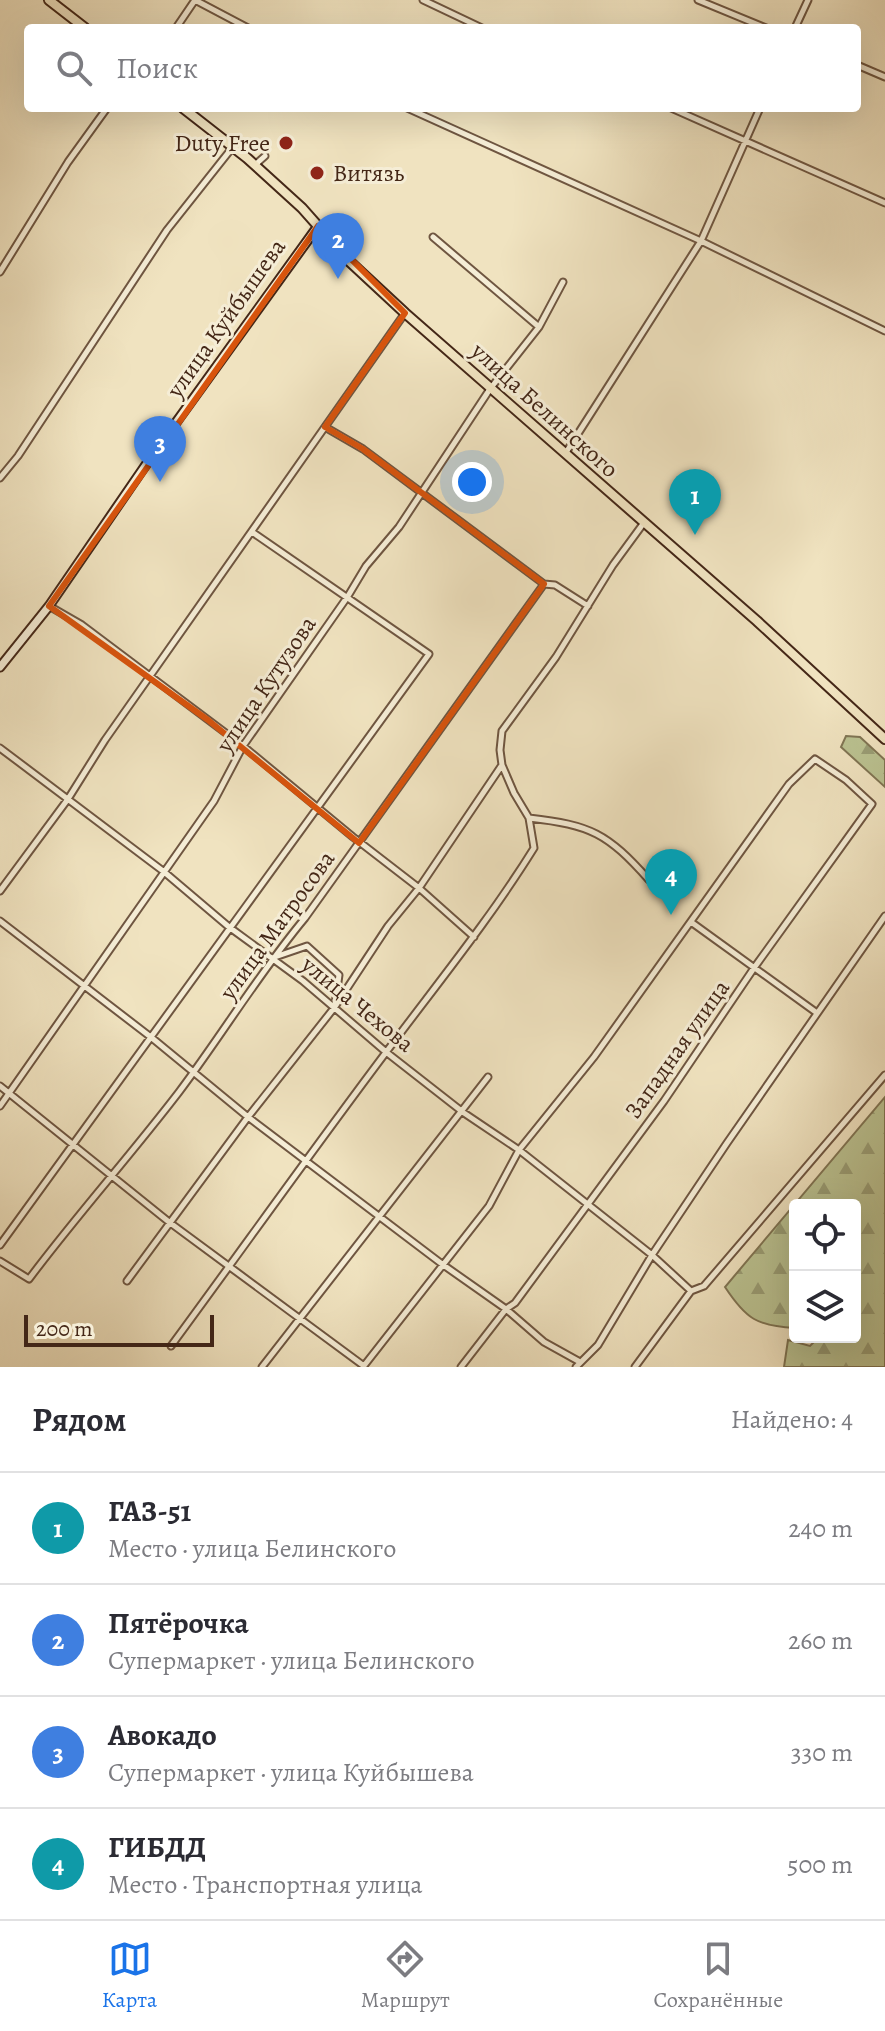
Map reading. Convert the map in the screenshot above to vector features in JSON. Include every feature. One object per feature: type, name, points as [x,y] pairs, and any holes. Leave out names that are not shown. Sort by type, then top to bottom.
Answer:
[{"type":"main road","points":[[49,0],[80,24]]},
{"type":"main road","name":"улица Белинского","points":[[188,112],[302,208],[349,261],[405,313],[757,621],[885,739]]},
{"type":"main road","name":"улица Куйбышева","points":[[0,667],[49,606],[154,453],[318,226]]},
{"type":"street","points":[[179,24],[195,0],[240,24]]},
{"type":"street","points":[[423,0],[474,24]]},
{"type":"street","points":[[698,0],[756,24]]},
{"type":"street","points":[[797,24],[808,0]]},
{"type":"street","points":[[861,67],[885,77]]},
{"type":"street","points":[[0,272],[68,162],[104,112]]},
{"type":"street","points":[[416,112],[701,241],[885,331]]},
{"type":"street","points":[[680,112],[885,203]]},
{"type":"street","points":[[565,454],[701,241],[758,112]]},
{"type":"street","points":[[0,478],[18,456],[167,230],[232,148]]},
{"type":"street","points":[[255,166],[265,156]]},
{"type":"street","points":[[433,237],[539,327]]},
{"type":"street","name":"улица Кутузова","points":[[0,1106],[214,801],[243,746],[366,566],[399,527],[490,389],[539,327],[563,282]]},
{"type":"street","points":[[0,891],[68,799],[105,740],[405,313]]},
{"type":"street","points":[[325,427],[363,449],[544,584],[555,585],[588,606]]},
{"type":"street","points":[[171,1346],[474,937],[534,848],[529,818],[502,765],[502,731],[556,657],[643,524]]},
{"type":"street","points":[[0,1245],[429,654],[252,532]]},
{"type":"street","name":"улица Матросова","points":[[0,1261],[29,1279],[193,1072],[271,959],[305,918],[445,718],[544,584]]},
{"type":"street","points":[[49,606],[82,625],[243,746],[359,843],[419,888],[474,937]]},
{"type":"street","name":"улица Чехова","points":[[0,748],[163,871],[386,1052],[519,1150],[652,1255],[691,1291]]},
{"type":"street","name":"Западная улица","points":[[461,1367],[506,1309],[515,1303],[589,1206],[872,804],[846,780],[815,759],[789,784],[691,922]]},
{"type":"street","points":[[127,1281],[248,1117],[334,1008],[502,765]]},
{"type":"street","points":[[529,818],[572,823],[604,837],[629,857],[649,880]]},
{"type":"street","points":[[0,921],[152,1038],[248,1117],[506,1309],[544,1342],[578,1364],[598,1345],[652,1255],[885,916]]},
{"type":"street","points":[[0,1086],[169,1222],[364,1367],[489,1206],[519,1150],[594,1057],[691,922],[817,1013]]},
{"type":"street","points":[[271,959],[307,946],[339,975],[334,1008]]},
{"type":"street","points":[[635,1367],[691,1291],[704,1286],[885,1075]]},
{"type":"street","points":[[262,1367],[297,1318],[488,1077]]},
{"type":"highlighted area","points":[[318,226],[405,313],[325,427],[363,449],[544,584],[359,843],[208,720],[49,606]]},
{"type":"green space","points":[[846,736],[860,737],[885,760],[885,787],[841,747]]},
{"type":"green space","points":[[885,1097],[885,1367],[784,1367],[788,1340],[789,1343],[810,1346],[813,1343],[861,1343],[861,1199],[799,1199]]},
{"type":"green space","points":[[789,1211],[789,1327],[762,1323],[746,1314],[725,1287]]},
{"type":"place","name":"Duty Free","points":[[286,143]]},
{"type":"place","name":"Витязь","points":[[317,173]]},
{"type":"place","name":"Пятёрочка","points":[[338,279]]},
{"type":"place","name":"Авокадо","points":[[160,482]]},
{"type":"place","name":"ГАЗ-51","points":[[695,535]]},
{"type":"place","name":"ГИБДД","points":[[671,915]]}]
